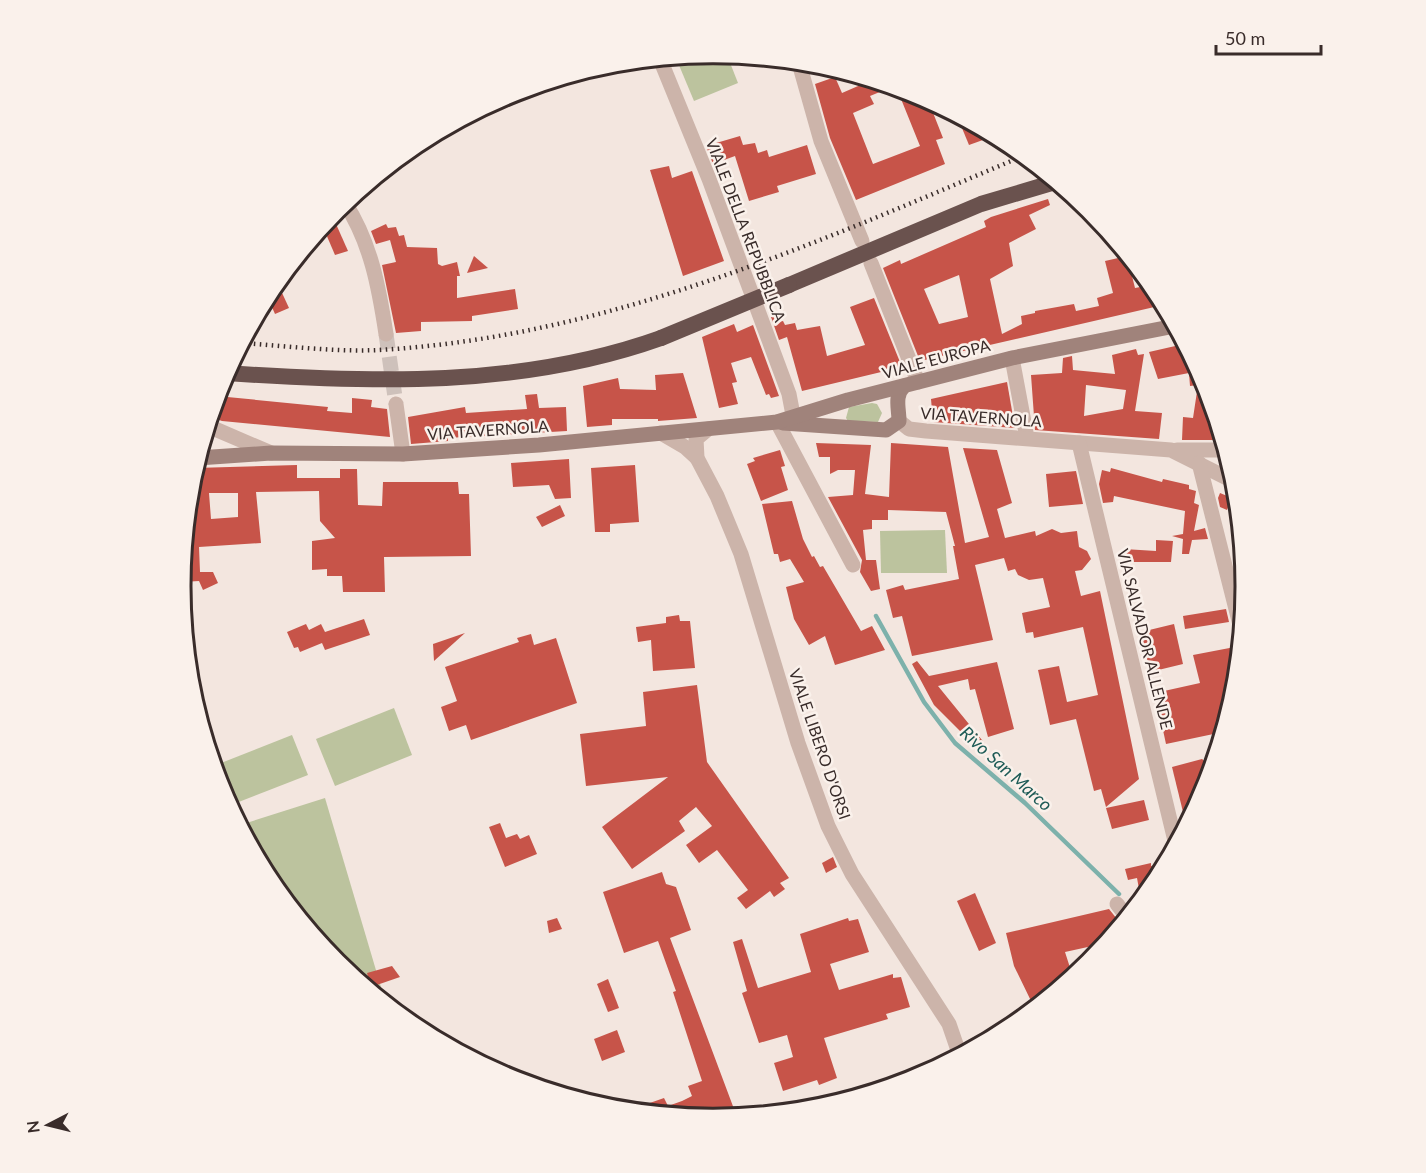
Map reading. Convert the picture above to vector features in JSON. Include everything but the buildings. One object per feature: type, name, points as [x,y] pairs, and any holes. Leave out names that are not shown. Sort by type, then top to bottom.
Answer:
[{"type":"highway","points":[[237,374],[367,381],[466,377],[593,358],[661,338],[981,204],[1046,185]]},
{"type":"main road","name":"VIALE EUROPA","points":[[708,429],[777,422],[793,415],[848,400],[901,389],[1012,358],[1166,328]]},
{"type":"main road","points":[[899,422],[901,389]]},
{"type":"main road","points":[[848,400],[841,413],[843,422],[849,429]]},
{"type":"main road","name":"VIA TAVERNOLA","points":[[777,422],[886,430],[899,422]]},
{"type":"main road","name":"VIA TAVERNOLA","points":[[208,457],[271,453],[403,454],[708,429]]},
{"type":"street","name":"VIALE DELLA REPUBBLICA","points":[[663,67],[709,179],[789,394],[793,415]]},
{"type":"street","points":[[803,73],[821,141],[862,241]]},
{"type":"street","points":[[350,211],[370,256],[386,334]]},
{"type":"street","points":[[871,263],[901,389]]},
{"type":"street","points":[[1012,358],[1027,438]]},
{"type":"street","points":[[396,404],[403,454]]},
{"type":"street","points":[[777,422],[853,565]]},
{"type":"street","name":"VIA TAVERNOLA","points":[[899,422],[909,429],[926,431],[1171,450],[1223,475]]},
{"type":"street","points":[[216,429],[271,453]]},
{"type":"street","points":[[697,458],[696,439],[708,429]]},
{"type":"street","points":[[661,433],[685,447],[697,458]]},
{"type":"street","name":"VIA SALVADOR ALLENDE","points":[[1079,442],[1173,833]]},
{"type":"street","points":[[1171,450],[1217,450]]},
{"type":"street","name":"VIALE LIBERO D'ORSI","points":[[697,458],[721,506],[741,555],[798,743],[828,826],[852,874],[949,1024],[957,1048]]},
{"type":"street","points":[[1199,462],[1235,603]]},
{"type":"street","points":[[1117,904],[1122,911]]},
{"type":"green space","points":[[731,65],[738,83],[694,101],[679,66]]},
{"type":"green space","points":[[877,404],[882,413],[878,422],[848,421],[846,418],[849,407]]},
{"type":"green space","points":[[945,530],[947,573],[881,573],[880,531]]},
{"type":"green space","points":[[394,708],[412,755],[335,786],[316,739]]},
{"type":"green space","points":[[292,735],[308,775],[238,802],[222,763]]},
{"type":"green space","points":[[325,798],[382,990],[344,956],[299,904],[279,877],[248,823]]},
{"type":"waterway","name":"Rivo San Marco","points":[[876,616],[924,702],[955,743],[1025,803],[1119,894]]},
{"type":"tunnel","points":[[386,334],[396,404]]},
{"type":"railway","points":[[251,344],[379,350],[464,342],[547,326],[628,306],[709,281],[867,221],[1014,160]]}]
